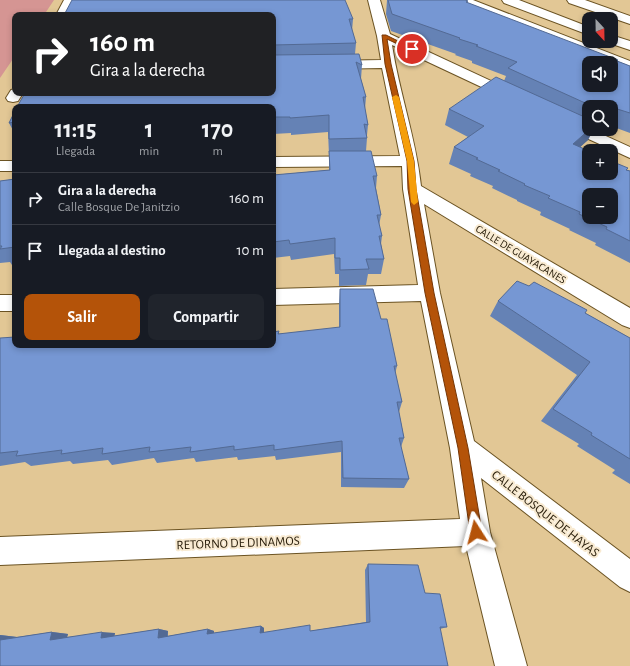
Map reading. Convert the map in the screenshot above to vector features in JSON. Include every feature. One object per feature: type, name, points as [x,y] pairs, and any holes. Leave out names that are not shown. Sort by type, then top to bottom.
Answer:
[{"type":"street","points":[[64,12],[69,2],[74,0]]},
{"type":"street","points":[[374,0],[384,36],[388,64],[410,161],[412,189],[430,293],[463,448],[476,532],[511,666]]},
{"type":"street","points":[[462,0],[630,66]]},
{"type":"street","points":[[508,0],[582,28]]},
{"type":"street","points":[[538,0],[582,16]]},
{"type":"street","points":[[574,0],[609,12]]},
{"type":"street","points":[[600,0],[609,12]]},
{"type":"street","points":[[618,15],[630,20]]},
{"type":"street","points":[[618,30],[630,34]]},
{"type":"street","points":[[384,36],[525,103]]},
{"type":"street","points":[[618,42],[630,46]]},
{"type":"street","points":[[276,66],[388,64]]},
{"type":"street","points":[[553,116],[630,153]]},
{"type":"street","points":[[276,162],[410,161]]},
{"type":"street","points":[[0,166],[12,166]]},
{"type":"street","name":"CALLE DE GUAYACANES","points":[[412,189],[630,319]]},
{"type":"street","points":[[276,297],[430,293]]},
{"type":"street","points":[[0,303],[12,303]]},
{"type":"street","name":"CALLE BOSQUE DE HAYAS","points":[[463,448],[630,577]]},
{"type":"street","name":"RETORNO DE DINAMOS","points":[[0,551],[476,532]]},
{"type":"shaded area","points":[[0,0],[54,0],[46,12],[12,12],[12,60],[0,78]]},
{"type":"building","points":[[72,0],[345,0],[353,19],[349,19],[356,43],[276,45],[276,12],[66,12]]},
{"type":"building","points":[[388,0],[465,0],[468,1],[466,2],[582,46],[582,48],[587,48],[608,56],[582,56],[582,92],[618,92],[618,61],[630,66],[630,113],[618,109],[618,100],[582,100],[582,102],[508,68],[517,62],[476,46],[478,45],[459,39],[460,38],[392,14]]},
{"type":"building","points":[[359,54],[362,65],[356,62],[366,97],[363,97],[368,125],[364,124],[367,138],[329,139],[329,115],[290,118],[276,117],[276,104],[19,104],[23,96],[276,96],[276,55]]},
{"type":"building","points":[[496,77],[582,116],[582,136],[573,144],[582,148],[582,180],[618,180],[618,164],[628,168],[626,170],[630,171],[630,241],[606,229],[607,227],[601,224],[618,224],[618,188],[582,188],[582,215],[579,214],[580,212],[548,198],[550,196],[524,185],[525,184],[498,171],[500,170],[476,159],[478,158],[454,147],[484,126],[449,109]]},
{"type":"building","points":[[329,151],[371,151],[377,176],[373,176],[381,215],[377,215],[382,236],[379,236],[384,259],[366,259],[369,269],[340,270],[340,258],[335,258],[335,238],[290,244],[289,240],[276,242],[276,175],[330,170]]},
{"type":"building","points":[[12,179],[12,247],[0,249],[2,246],[0,246],[0,181]]},
{"type":"building","points":[[517,281],[529,286],[534,282],[587,310],[585,313],[630,338],[630,459],[553,409],[590,362],[498,301]]},
{"type":"building","points":[[340,289],[373,289],[381,319],[387,319],[397,366],[394,366],[402,402],[397,402],[404,438],[399,438],[409,479],[343,478],[342,441],[274,450],[274,445],[234,450],[234,446],[190,452],[191,447],[149,452],[150,447],[102,454],[103,448],[61,454],[62,450],[16,456],[18,451],[0,453],[0,338],[12,337],[12,348],[276,348],[276,332],[279,331],[278,334],[340,327]]},
{"type":"building","points":[[368,564],[418,565],[425,593],[440,594],[447,627],[440,627],[448,666],[0,666],[0,640],[52,632],[50,640],[102,632],[101,638],[159,629],[158,638],[208,629],[207,634],[261,626],[260,633],[310,625],[310,631],[370,622]]},
{"type":"slow traffic","points":[[396,97],[410,161],[414,202]]},
{"type":"route","points":[[412,49],[384,36],[388,64],[410,161],[412,189],[430,293],[463,448],[476,532]]}]
